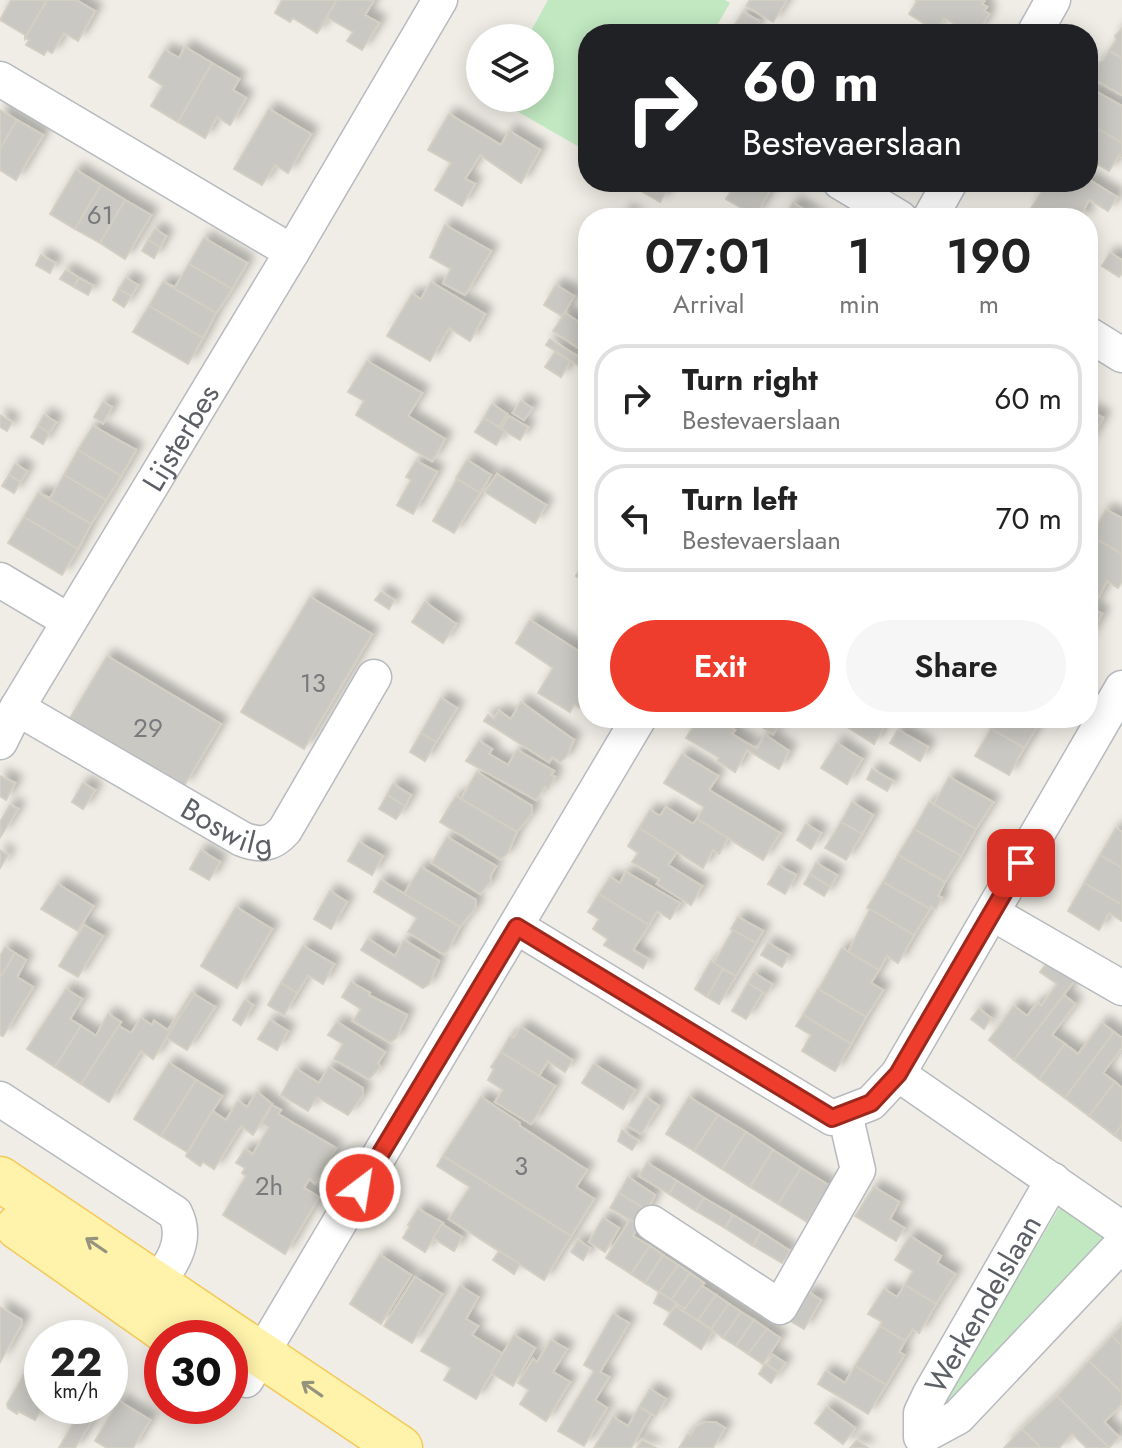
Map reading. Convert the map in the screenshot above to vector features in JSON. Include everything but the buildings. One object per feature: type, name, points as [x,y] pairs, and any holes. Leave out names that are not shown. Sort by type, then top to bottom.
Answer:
[{"type":"main road","points":[[0,1179],[146,1299],[162,1320]]},
{"type":"main road","points":[[0,1214],[176,1320]]},
{"type":"main road","points":[[248,1369],[400,1448]]},
{"type":"main road","points":[[248,1370],[351,1448]]},
{"type":"street","name":"Lijsterbes","points":[[0,742],[17,708],[440,0]]},
{"type":"street","points":[[1040,24],[1053,0]]},
{"type":"street","points":[[0,79],[292,252]]},
{"type":"street","points":[[857,192],[883,208]]},
{"type":"street","points":[[1098,340],[1122,355]]},
{"type":"street","points":[[0,580],[69,621]]},
{"type":"street","name":"Boswilg","points":[[17,708],[242,839],[264,844],[277,839],[285,830],[374,677]]},
{"type":"street","points":[[517,927],[832,1118],[845,1114],[871,1103],[898,1074],[1122,688]]},
{"type":"street","points":[[248,1365],[517,927],[633,728]]},
{"type":"street","points":[[992,913],[1122,988]]},
{"type":"street","name":"Werkendelslaan","points":[[898,1074],[1122,1229]]},
{"type":"street","points":[[0,1099],[175,1213],[181,1224],[178,1251],[146,1299]]},
{"type":"street","points":[[652,1223],[780,1307],[858,1170],[845,1114]]},
{"type":"street","name":"Werkendelslaan","points":[[1053,1180],[930,1394],[921,1413],[921,1437],[958,1417],[1122,1244]]},
{"type":"green space","points":[[548,0],[725,0],[730,3],[718,24],[578,24],[578,146],[518,112],[554,112],[554,24],[535,24]]},
{"type":"green space","points":[[1061,1205],[1110,1240],[938,1411]]},
{"type":"route","points":[[360,1188],[517,927],[832,1118],[871,1103],[898,1074],[1021,863]]}]
